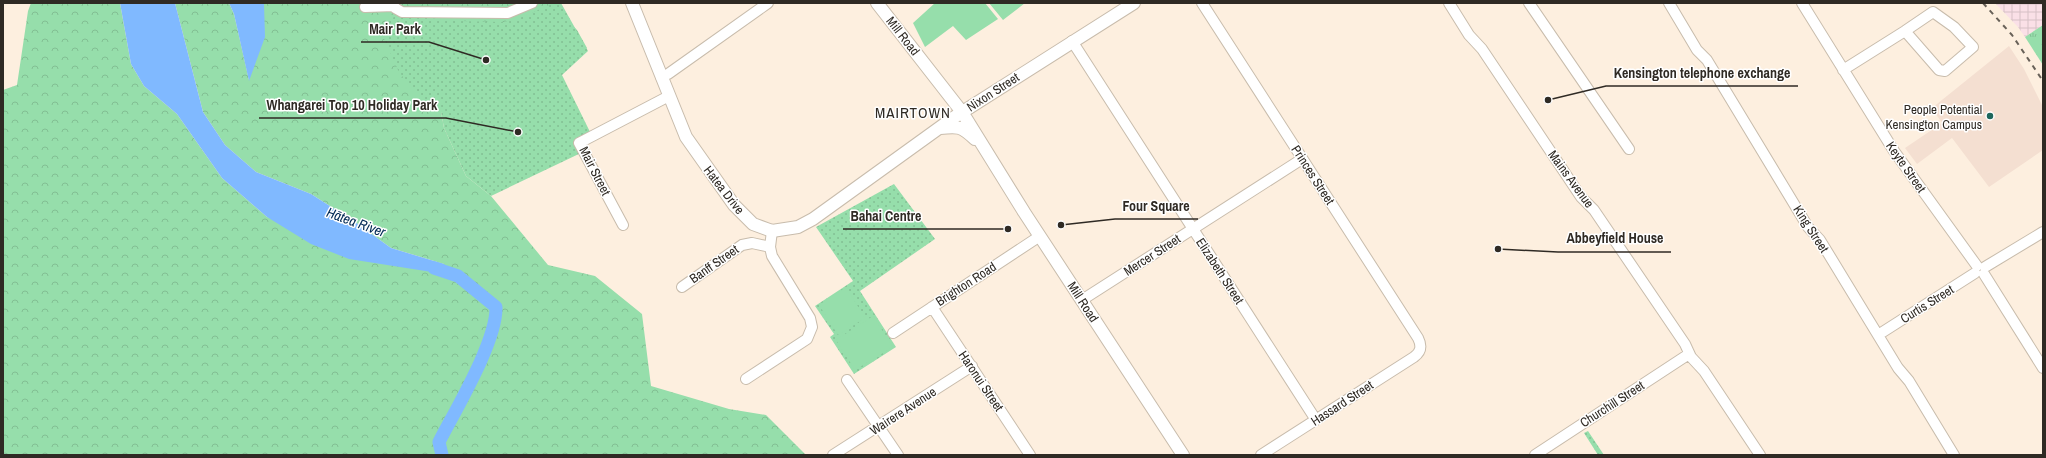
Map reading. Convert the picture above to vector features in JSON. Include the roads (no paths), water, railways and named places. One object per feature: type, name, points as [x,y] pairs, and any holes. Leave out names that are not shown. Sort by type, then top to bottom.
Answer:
[{"type":"main road","name":"Hatea Drive","points":[[632,3],[690,145],[734,205],[753,224],[772,231]]},
{"type":"main road","name":"Mill Road","points":[[878,3],[962,112],[1040,236],[1183,455]]},
{"type":"main road","name":"Nixon Street","points":[[772,231],[793,228],[809,221],[834,205],[962,112],[1134,3]]},
{"type":"main road","name":"Mill Road","points":[[940,128],[958,126],[984,148]]},
{"type":"street","points":[[365,7],[394,4],[402,12],[508,13],[532,3]]},
{"type":"street","points":[[661,77],[668,74],[768,3]]},
{"type":"street","name":"Princes Street","points":[[1202,3],[1418,338],[1421,348]]},
{"type":"street","name":"Mains Avenue","points":[[1449,3],[1469,35],[1482,49],[1581,197],[1594,210],[1689,354],[1704,371],[1760,455]]},
{"type":"street","points":[[1529,3],[1629,149]]},
{"type":"street","name":"King Street","points":[[1668,3],[1697,50],[1707,60],[1808,227],[1820,240],[1954,455]]},
{"type":"street","name":"Keyte Street","points":[[1802,3],[1894,151],[1980,270],[2043,368]]},
{"type":"street","points":[[1843,70],[1905,32],[1932,12],[1954,27],[1973,47],[1945,71],[1939,70],[1905,32]]},
{"type":"street","name":"Elizabeth Street","points":[[1072,42],[1316,420]]},
{"type":"street","name":"Mair Street","points":[[623,225],[579,143],[669,96]]},
{"type":"street","name":"Mercer Street","points":[[1082,300],[1302,158]]},
{"type":"street","points":[[746,379],[806,339],[812,327],[810,318],[777,266],[770,248],[772,231]]},
{"type":"street","name":"Curtis Street","points":[[1878,335],[2043,232]]},
{"type":"street","name":"Brighton Road","points":[[892,333],[1040,236]]},
{"type":"street","name":"Banff Street","points":[[682,287],[742,245],[752,243],[770,248]]},
{"type":"street","name":"Haronui Street","points":[[932,307],[1030,455]]},
{"type":"street","name":"Hassard Street","points":[[1261,455],[1414,357],[1421,348]]},
{"type":"street","name":"Churchill Street","points":[[1535,455],[1689,354]]},
{"type":"street","name":"Wairere Avenue","points":[[833,455],[879,427],[972,366]]},
{"type":"street","points":[[847,380],[898,455]]},
{"type":"water","points":[[120,3],[175,3],[203,112],[225,145],[256,172],[311,194],[355,222],[391,248],[444,264],[451,275],[349,259],[311,244],[267,217],[222,178],[177,114],[144,86],[131,64]]},
{"type":"water","points":[[229,3],[264,4],[265,37],[249,81],[234,14]]},
{"type":"waterway","name":"Hātea River","points":[[434,268],[458,276],[496,307],[495,321],[483,356],[465,394],[439,442],[442,455]]},
{"type":"railway","points":[[1983,3],[2012,35],[2043,81]]},
{"type":"place","name":"Mair Park","points":[[486,60]]},
{"type":"place","name":"Kensington telephone exchange","points":[[1548,100]]},
{"type":"place","name":"People Potential Kensington Campus","points":[[1990,116]]},
{"type":"place","name":"Whangarei Top 10 Holiday Park","points":[[518,132]]},
{"type":"place","name":"Four Square","points":[[1061,225]]},
{"type":"place","name":"Bahai Centre","points":[[1008,229]]},
{"type":"place","name":"Abbeyfield House","points":[[1498,249]]},
{"type":"district","name":"MAIRTOWN","points":[[913,112]]}]
